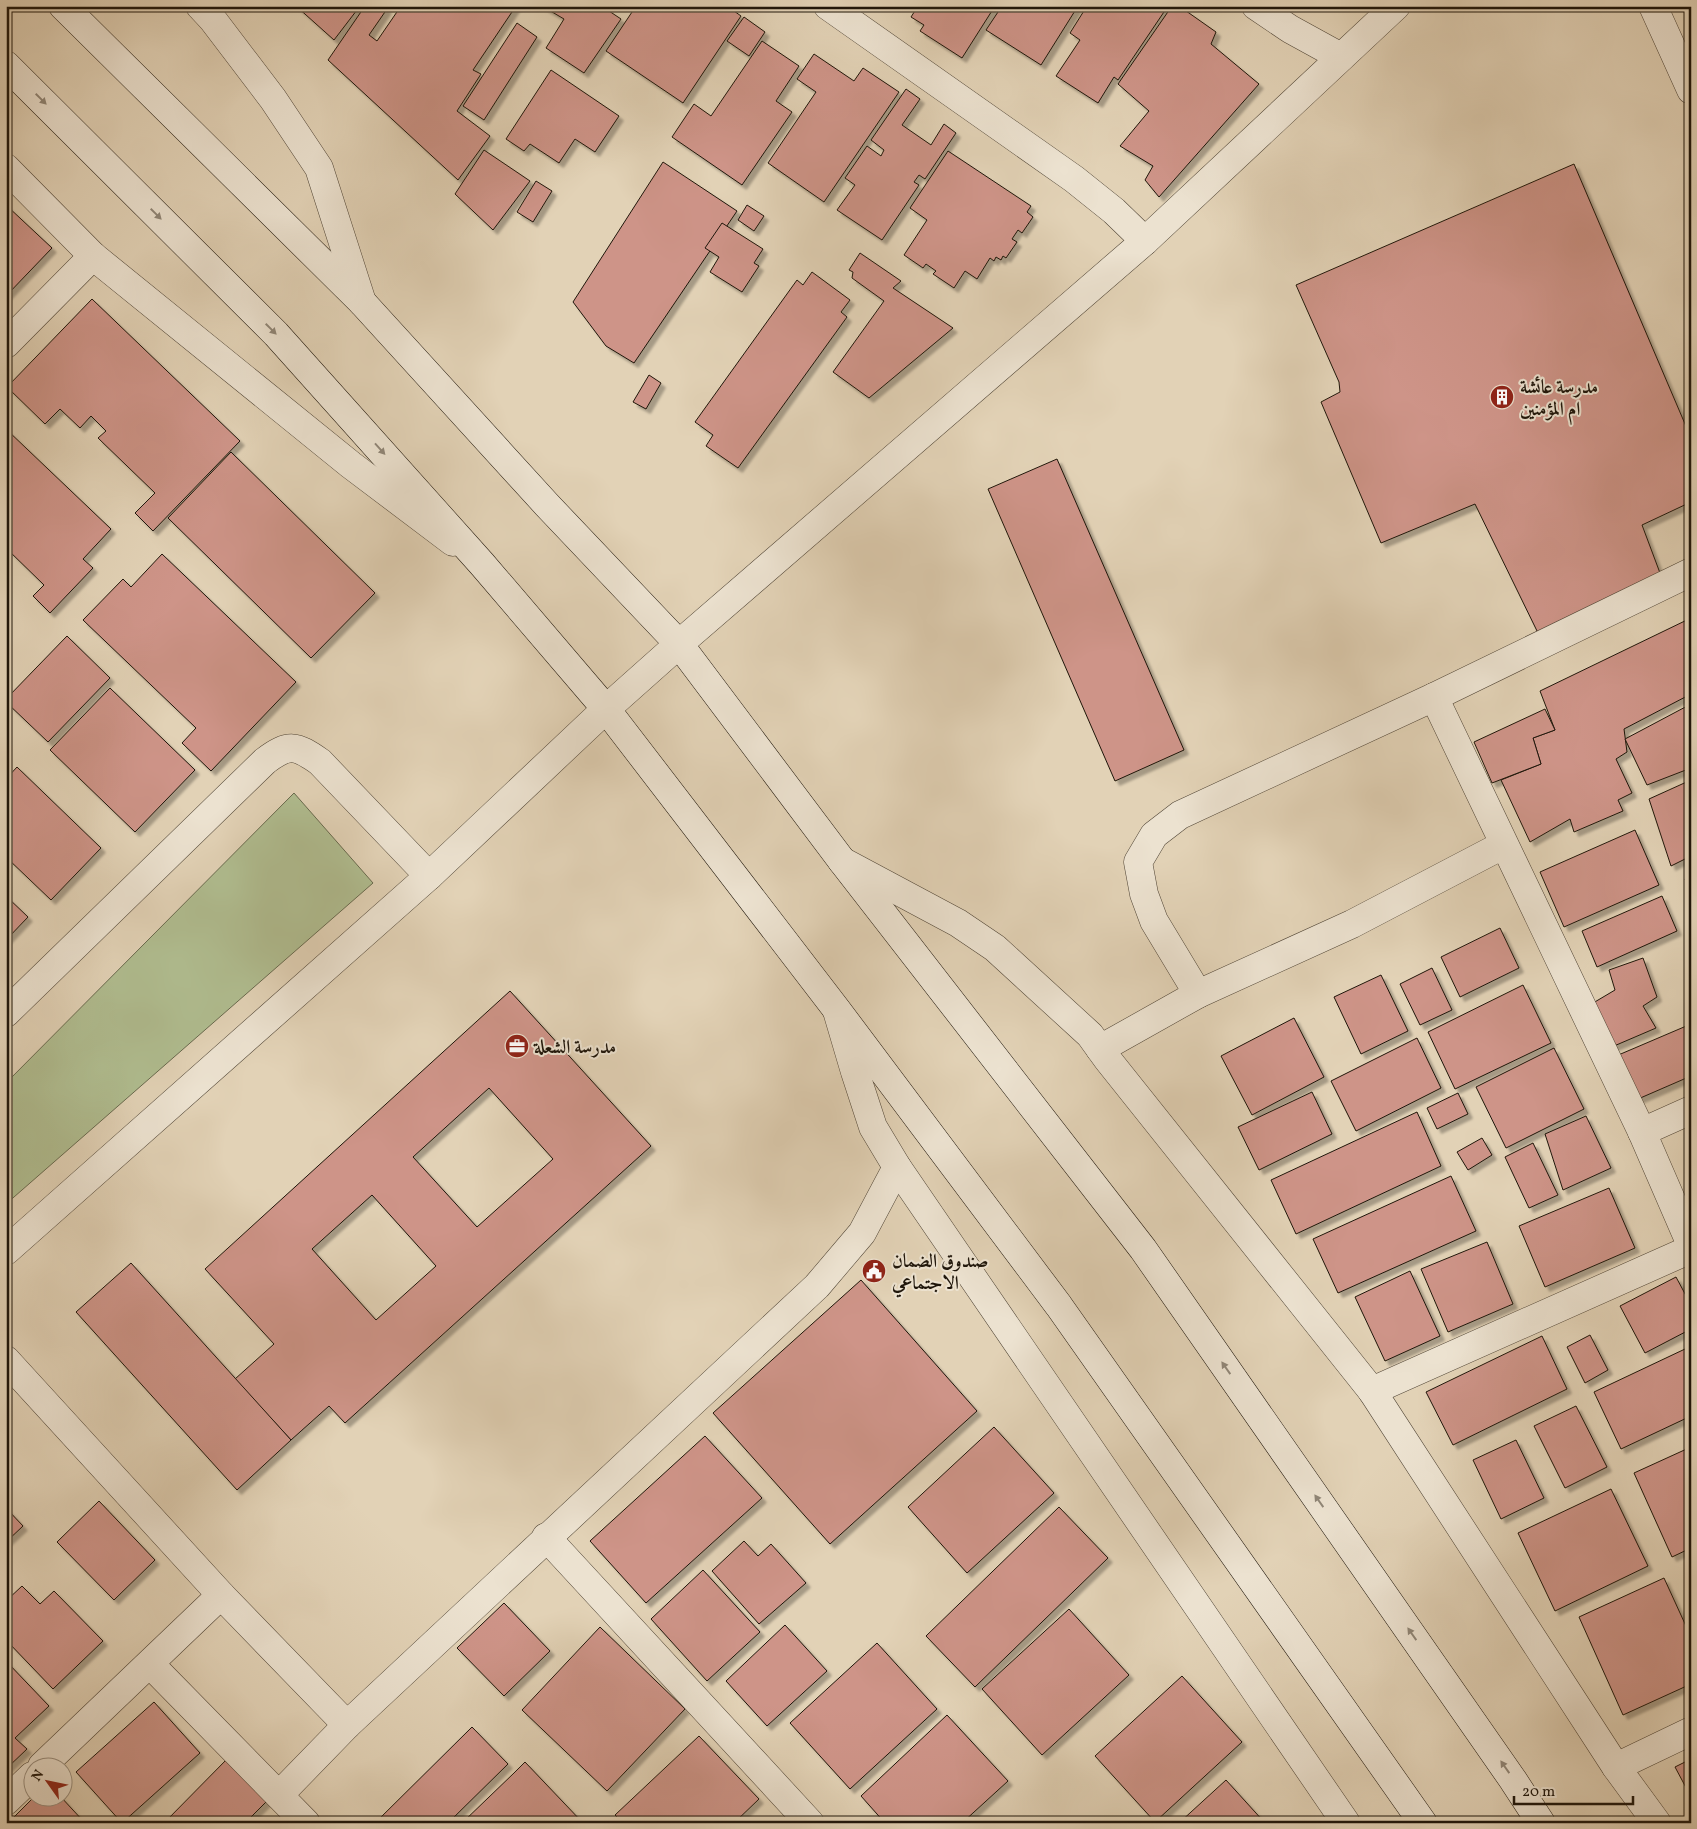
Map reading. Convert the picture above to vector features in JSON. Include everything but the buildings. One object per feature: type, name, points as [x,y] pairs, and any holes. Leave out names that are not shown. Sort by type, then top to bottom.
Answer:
[{"type":"street","points":[[63,6],[362,302],[540,497],[679,644],[842,861],[1143,1249],[1508,1772],[1541,1823]]},
{"type":"street","points":[[200,6],[213,20],[273,100],[320,168],[362,302]]},
{"type":"street","points":[[828,6],[1074,179],[1114,211],[1145,241]]},
{"type":"street","points":[[1256,6],[1290,29],[1342,58]]},
{"type":"street","points":[[6,1251],[429,876],[606,709],[679,644],[1145,241],[1396,6]]},
{"type":"street","points":[[1653,6],[1691,90]]},
{"type":"street","points":[[6,65],[276,334],[482,564],[606,709],[837,1010],[1059,1306],[1423,1823]]},
{"type":"street","points":[[6,168],[93,256],[351,465],[482,564]]},
{"type":"street","points":[[6,344],[93,256]]},
{"type":"street","points":[[1198,994],[1154,921],[1144,894],[1138,862],[1154,835],[1180,815],[1434,697],[1691,572]]},
{"type":"street","points":[[1434,697],[1503,845],[1642,1132],[1691,1245]]},
{"type":"street","points":[[6,1013],[265,760],[279,750],[292,748],[304,750],[320,762],[429,876]]},
{"type":"street","points":[[1100,1049],[1198,994],[1352,924],[1503,845]]},
{"type":"street","points":[[842,861],[958,924],[995,948],[1090,1035],[1372,1391],[1616,1767],[1657,1823]]},
{"type":"street","points":[[837,1010],[854,1072],[873,1127],[897,1167],[1346,1823]]},
{"type":"street","points":[[1642,1132],[1691,1110]]},
{"type":"street","points":[[279,1795],[347,1724],[817,1286],[862,1233],[897,1167]]},
{"type":"street","points":[[1372,1391],[1691,1249]]},
{"type":"street","points":[[6,1360],[221,1595],[347,1724]]},
{"type":"street","points":[[546,1537],[810,1823]]},
{"type":"street","points":[[53,1756],[221,1595]]},
{"type":"street","points":[[150,1664],[306,1823]]},
{"type":"street","points":[[1616,1767],[1691,1731]]},
{"type":"street","points":[[6,1801],[22,1786]]},
{"type":"green space","points":[[294,793],[373,883],[6,1204],[6,1083]]},
{"type":"place","name":"مدرسة عائشة ام المؤمنين","points":[[1502,397]]},
{"type":"place","name":"مدرسة الشعلة","points":[[517,1046]]},
{"type":"place","name":"صندوق الضمان الاجتماعي","points":[[874,1271]]}]
